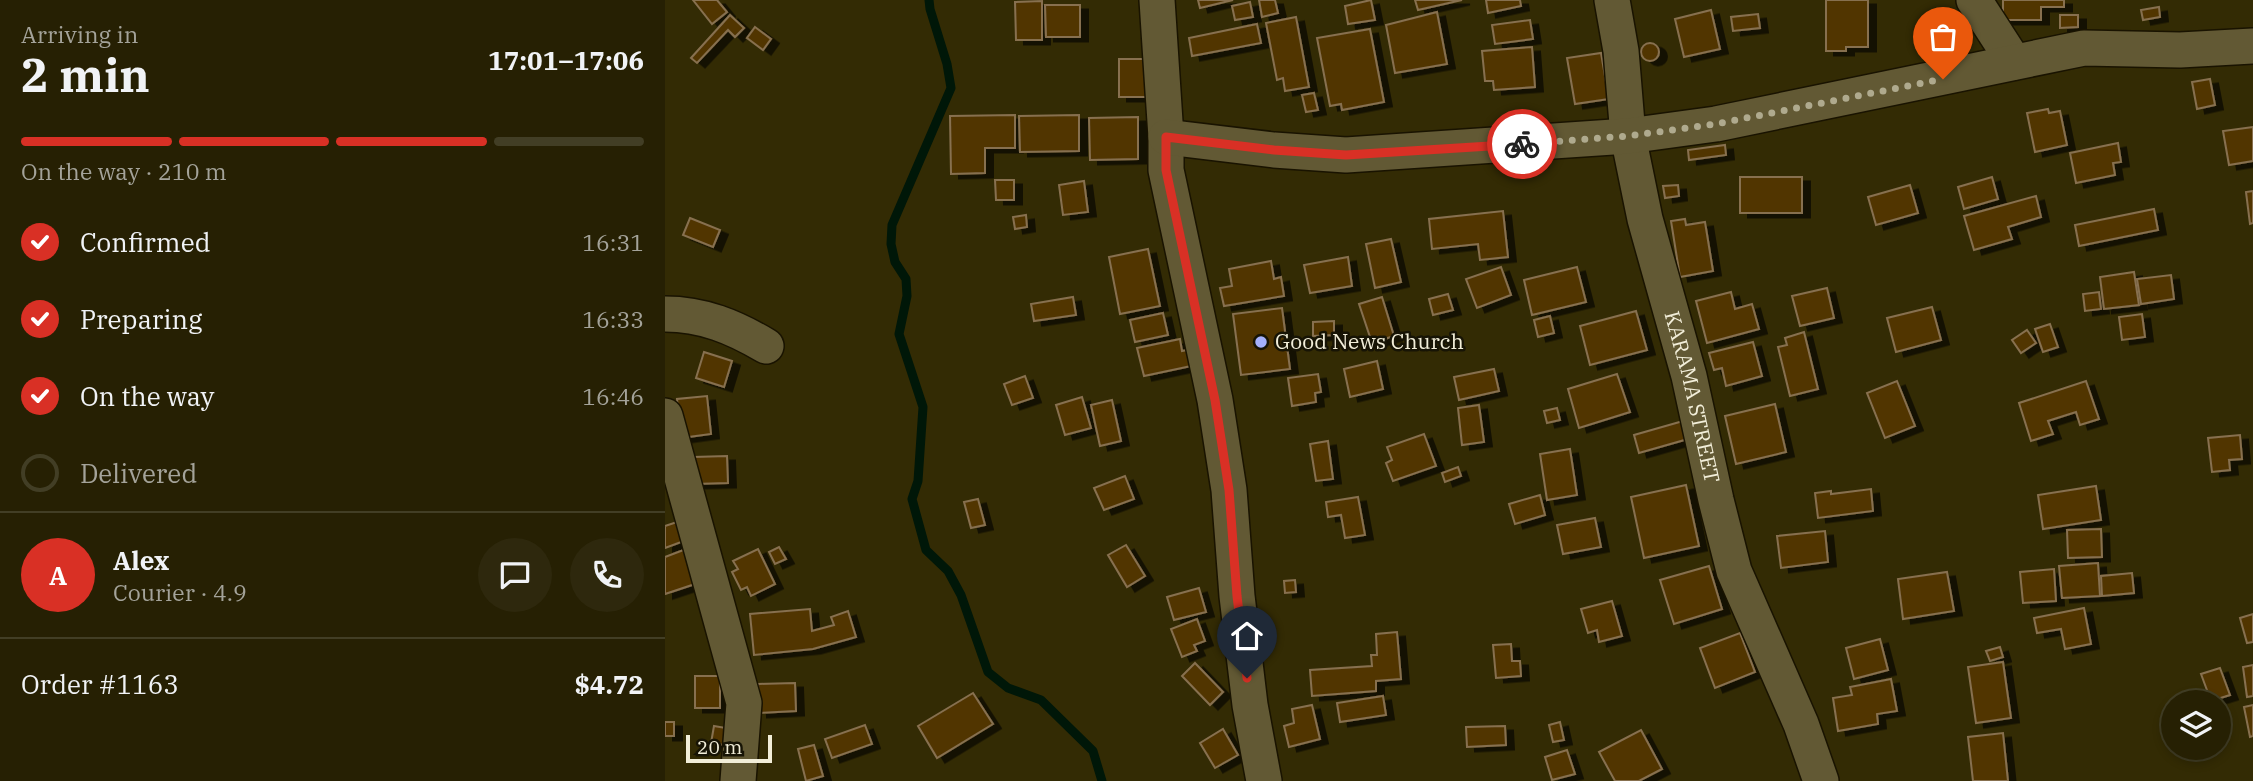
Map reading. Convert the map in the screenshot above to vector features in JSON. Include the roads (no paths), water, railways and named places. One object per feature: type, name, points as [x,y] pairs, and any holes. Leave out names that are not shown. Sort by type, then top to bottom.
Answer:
[{"type":"street","points":[[1157,0],[1166,170],[1215,400],[1225,464],[1250,705],[1263,781]]},
{"type":"street","name":"KARAMA STREET","points":[[1612,0],[1621,51],[1628,136],[1645,219],[1689,376],[1734,571],[1801,724],[1821,781]]},
{"type":"street","points":[[1974,0],[2014,62]]},
{"type":"street","points":[[1166,137],[1274,150],[1346,155],[1628,136],[1716,124],[2084,48],[2180,50],[2253,46]]},
{"type":"street","points":[[665,314],[690,314],[738,329],[766,346]]},
{"type":"street","points":[[665,416],[744,703],[738,781]]},
{"type":"waterway","points":[[929,0],[951,88],[892,225],[891,244],[895,262],[906,279],[907,296],[899,334],[923,407],[918,481],[912,499],[926,550],[948,571],[961,595],[988,672],[1008,688],[1041,700],[1093,751],[1102,781]]},
{"type":"place","name":"Good News Church","points":[[1261,342]]}]
